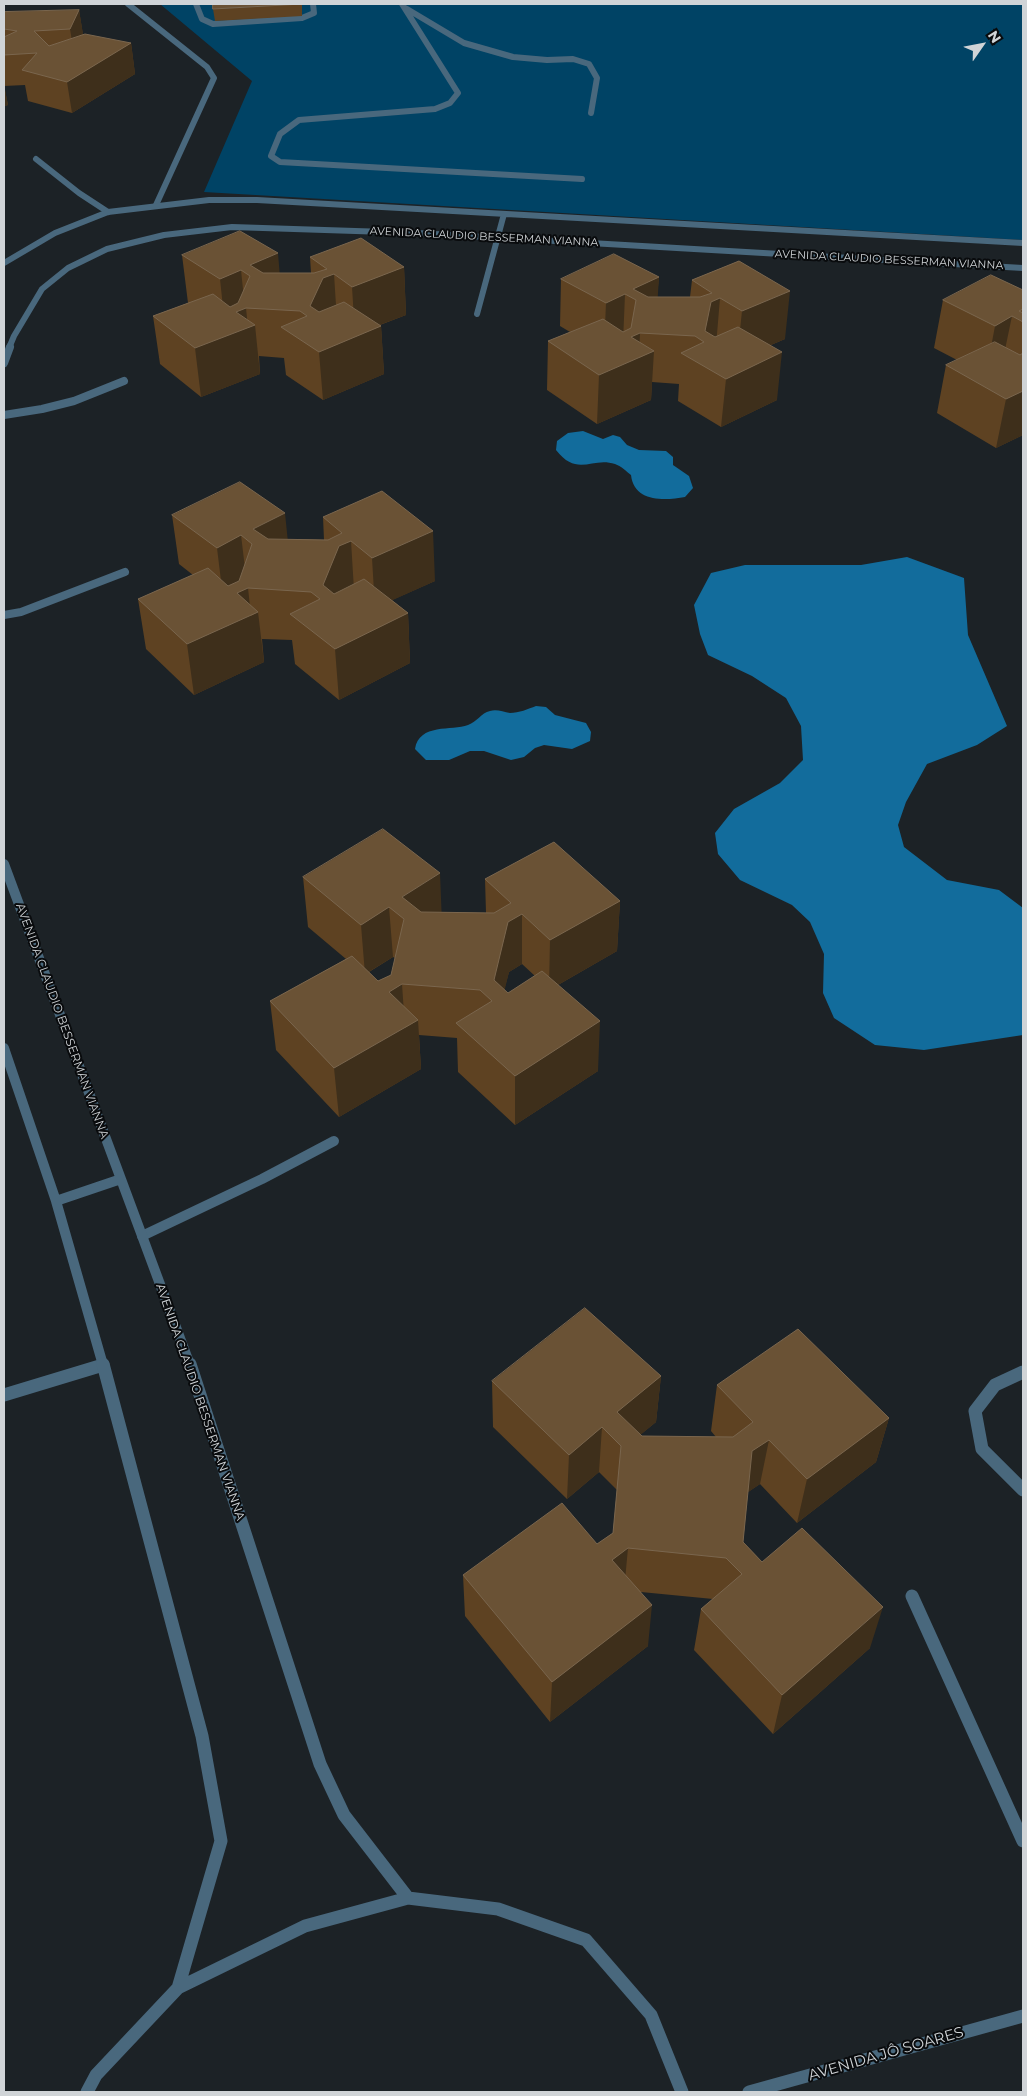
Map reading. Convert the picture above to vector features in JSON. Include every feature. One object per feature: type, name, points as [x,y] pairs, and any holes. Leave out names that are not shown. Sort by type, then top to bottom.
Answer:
[{"type":"street","points":[[128,4],[207,67],[214,78],[156,205]]},
{"type":"street","points":[[196,4],[202,19],[214,24],[302,18],[314,13],[312,4]]},
{"type":"street","points":[[403,6],[464,43],[513,57],[547,60],[573,59],[589,64],[597,78],[591,113]]},
{"type":"street","points":[[403,6],[458,94],[450,103],[434,109],[299,120],[284,128],[273,147],[271,156],[280,162],[582,179]]},
{"type":"street","points":[[36,159],[79,193],[108,212]]},
{"type":"street","name":"AVENIDA CLAUDIO BESSERMAN VIANNA","points":[[4,263],[55,233],[108,212],[210,200],[257,200],[1023,243]]},
{"type":"street","points":[[477,314],[504,214]]},
{"type":"street","name":"AVENIDA CLAUDIO BESSERMAN VIANNA","points":[[4,363],[14,336],[42,289],[68,268],[106,250],[164,235],[232,227],[499,238],[1023,268]]},
{"type":"street","points":[[4,415],[42,409],[74,401],[124,381]]},
{"type":"street","points":[[4,615],[21,612],[124,572]]},
{"type":"street","name":"AVENIDA CLAUDIO BESSERMAN VIANNA","points":[[4,864],[188,1359],[320,1764],[344,1816],[408,1898]]},
{"type":"street","points":[[4,1048],[56,1201],[103,1365],[202,1736],[221,1841],[178,1988]]},
{"type":"street","points":[[142,1236],[262,1179],[334,1141]]},
{"type":"street","points":[[56,1201],[121,1179]]},
{"type":"street","points":[[4,1395],[103,1365]]},
{"type":"street","points":[[1023,1372],[995,1385],[975,1411],[982,1449],[1023,1490]]},
{"type":"street","points":[[912,1596],[1023,1841]]},
{"type":"street","points":[[87,2092],[96,2075],[178,1988],[305,1926],[408,1898],[498,1909],[586,1940],[651,2015],[682,2092]]},
{"type":"street","name":"AVENIDA JÔ SOARES","points":[[749,2092],[1023,2016]]},
{"type":"shaded area","points":[[160,4],[1023,4],[1023,240],[204,192],[252,81]]},
{"type":"shaded area","points":[[583,431],[603,439],[613,435],[620,437],[627,445],[639,450],[666,451],[673,457],[673,465],[689,476],[693,488],[685,497],[651,498],[638,490],[633,484],[631,475],[617,465],[607,462],[578,465],[571,463],[556,450],[557,441],[568,433]]},
{"type":"shaded area","points":[[907,557],[964,578],[968,635],[1007,726],[977,745],[927,764],[906,802],[898,825],[904,847],[947,880],[999,890],[1023,908],[1023,1035],[924,1050],[875,1045],[834,1018],[823,993],[824,954],[810,922],[792,905],[740,880],[718,854],[715,833],[734,809],[780,783],[803,760],[801,726],[786,698],[752,676],[708,655],[700,634],[694,605],[711,573],[745,565],[861,565]]},
{"type":"shaded area","points":[[536,706],[546,707],[555,715],[586,723],[591,732],[590,741],[572,749],[544,745],[535,748],[524,757],[511,760],[484,751],[470,751],[449,760],[426,760],[415,749],[423,735],[437,729],[468,725],[490,711],[498,710],[513,713]]},
{"type":"building","points":[[213,4],[302,4],[213,9]]},
{"type":"building","points":[[79,10],[70,29],[34,31],[49,46],[85,34],[131,43],[67,82],[22,70],[37,53],[4,55],[4,37],[17,31],[4,29],[4,12]]},
{"type":"building","points":[[240,231],[278,253],[250,265],[263,273],[314,273],[327,269],[310,257],[361,238],[404,267],[352,287],[334,274],[323,278],[310,306],[319,312],[344,302],[381,326],[319,352],[281,327],[307,316],[300,311],[246,308],[236,312],[255,325],[195,348],[153,316],[213,294],[230,307],[238,303],[250,276],[241,270],[220,279],[182,255]]},
{"type":"building","points":[[614,254],[659,277],[633,289],[648,297],[700,297],[712,293],[692,280],[739,261],[790,291],[742,311],[720,298],[711,302],[705,331],[715,337],[738,327],[782,352],[726,379],[681,353],[704,342],[695,336],[640,333],[631,337],[654,351],[599,375],[548,341],[603,319],[623,332],[631,328],[636,300],[625,294],[606,303],[561,279]]},
{"type":"building","points":[[991,275],[1023,290],[1023,309],[1019,311],[1023,313],[1023,322],[1012,316],[995,326],[943,300]]},
{"type":"building","points":[[995,342],[1020,355],[1023,353],[1023,391],[1006,399],[946,365]]},
{"type":"building","points":[[240,482],[285,513],[253,529],[268,539],[328,540],[342,533],[323,517],[382,491],[433,531],[372,558],[351,541],[339,546],[323,585],[334,594],[364,579],[408,613],[335,649],[290,614],[320,599],[311,592],[248,588],[237,593],[258,612],[187,644],[138,599],[208,568],[228,586],[239,581],[252,544],[241,535],[217,548],[172,515]]},
{"type":"building","points":[[383,829],[440,873],[402,897],[421,912],[494,913],[511,903],[485,879],[554,842],[620,901],[550,940],[522,914],[508,922],[494,980],[508,993],[542,971],[600,1021],[515,1076],[456,1023],[492,1001],[480,990],[402,984],[389,992],[418,1020],[334,1068],[270,1001],[352,956],[378,981],[391,975],[404,919],[389,907],[361,925],[303,877]]},
{"type":"building","points":[[585,1308],[661,1376],[617,1412],[642,1436],[733,1437],[753,1422],[717,1385],[798,1329],[889,1418],[807,1479],[769,1440],[752,1451],[743,1542],[762,1562],[802,1528],[883,1607],[782,1695],[701,1609],[742,1574],[726,1558],[628,1548],[612,1560],[652,1605],[552,1682],[463,1575],[562,1503],[597,1544],[613,1533],[621,1446],[602,1427],[569,1455],[492,1381]]}]
